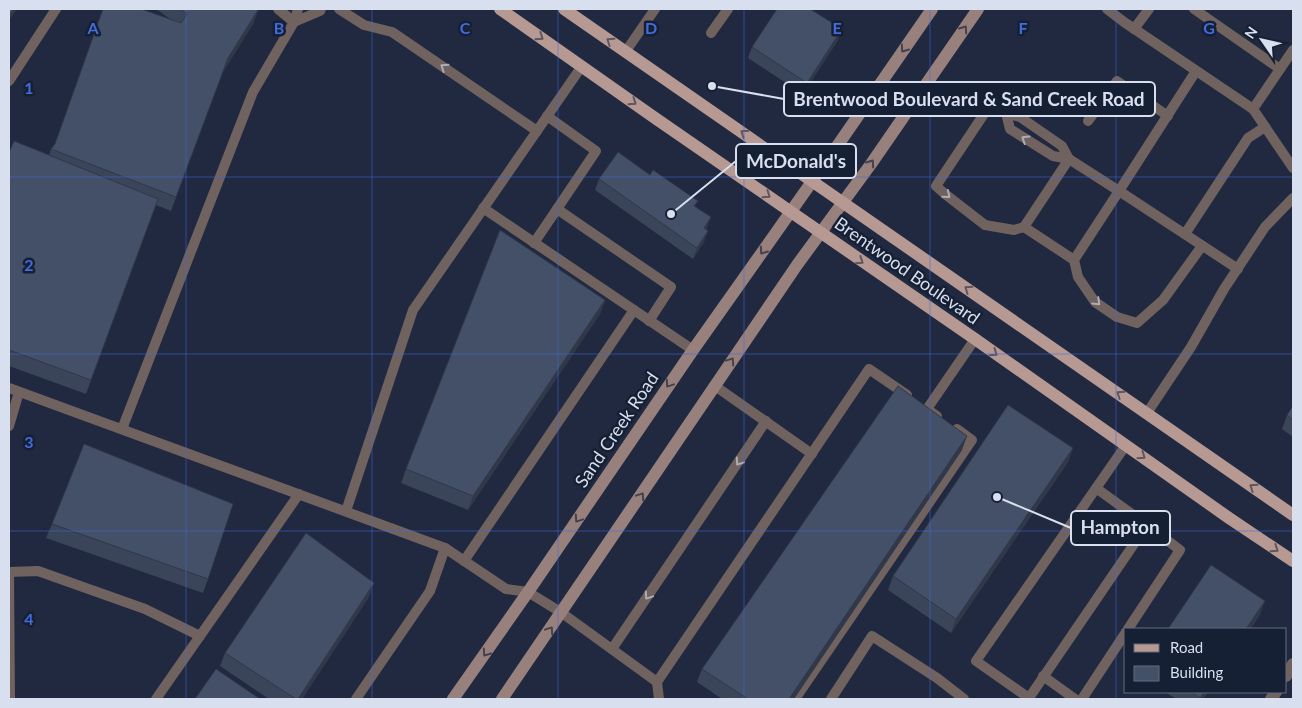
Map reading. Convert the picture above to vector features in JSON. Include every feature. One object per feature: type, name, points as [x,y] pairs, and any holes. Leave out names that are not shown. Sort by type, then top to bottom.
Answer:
[{"type":"main road","name":"Brentwood Boulevard","points":[[500,9],[1293,561]]},
{"type":"main road","name":"Brentwood Boulevard","points":[[564,9],[1293,515]]},
{"type":"main road","name":"Sand Creek Road","points":[[454,699],[693,350],[932,9]]},
{"type":"main road","points":[[502,699],[797,265],[871,164],[978,9]]},
{"type":"lane","points":[[9,81],[56,9]]},
{"type":"lane","points":[[278,9],[294,22]]},
{"type":"lane","points":[[122,429],[254,92],[294,22],[298,9]]},
{"type":"lane","points":[[294,22],[321,9]]},
{"type":"lane","points":[[339,9],[364,26],[392,32],[537,131]]},
{"type":"lane","points":[[626,51],[655,9]]},
{"type":"lane","points":[[711,33],[728,9]]},
{"type":"lane","points":[[1107,9],[1253,109],[1293,168]]},
{"type":"lane","points":[[1134,29],[1149,9]]},
{"type":"lane","points":[[1194,9],[1280,69]]},
{"type":"lane","points":[[1253,109],[1293,50]]},
{"type":"lane","points":[[346,511],[413,310],[582,66]]},
{"type":"lane","points":[[1074,260],[1196,71]]},
{"type":"lane","points":[[1088,121],[1117,81],[1168,116]]},
{"type":"lane","points":[[1069,159],[1062,146],[1020,117],[1006,113],[994,106],[988,108],[936,186],[984,225],[1014,230],[1024,228],[1074,260],[1078,277],[1095,302],[1117,317],[1137,323],[1163,300],[1202,246]]},
{"type":"lane","points":[[1006,113],[1010,129],[1053,156],[1069,159],[1238,269]]},
{"type":"lane","points":[[534,243],[596,151],[547,116]]},
{"type":"lane","points":[[1185,234],[1248,138],[1265,127]]},
{"type":"lane","points":[[1024,228],[1069,159]]},
{"type":"lane","points":[[1147,413],[1191,347],[1224,289],[1266,227],[1293,198]]},
{"type":"lane","points":[[484,208],[693,350]]},
{"type":"lane","points":[[557,209],[671,287],[649,321]]},
{"type":"lane","points":[[464,560],[634,310]]},
{"type":"lane","points":[[920,404],[976,340]]},
{"type":"lane","points":[[659,699],[657,682],[869,369],[972,440],[795,699]]},
{"type":"lane","points":[[715,386],[812,454]]},
{"type":"lane","points":[[9,388],[445,548],[506,589],[528,592],[562,613],[657,682]]},
{"type":"lane","points":[[9,426],[19,392]]},
{"type":"lane","points":[[612,649],[766,421]]},
{"type":"lane","points":[[1126,445],[976,661],[1029,698],[1147,526]]},
{"type":"lane","points":[[1096,488],[1180,550],[1129,628]]},
{"type":"lane","points":[[156,699],[299,494]]},
{"type":"lane","points":[[356,699],[430,591],[445,548]]},
{"type":"lane","points":[[10,699],[9,573],[38,571],[144,609],[200,636]]},
{"type":"lane","points":[[831,699],[872,636],[937,678],[964,699]]},
{"type":"lane","points":[[1082,699],[1124,636]]},
{"type":"lane","points":[[1043,676],[1076,699]]},
{"type":"building","points":[[9,9],[14,9],[9,16]]},
{"type":"building","points":[[103,9],[141,9],[181,23],[187,14],[180,9],[258,9],[228,58],[176,197],[51,149],[55,144]]},
{"type":"building","points":[[777,9],[810,9],[842,29],[807,83],[752,47]]},
{"type":"building","points":[[14,141],[158,199],[91,380],[9,350],[9,153]]},
{"type":"building","points":[[618,152],[650,175],[653,170],[698,201],[694,206],[711,217],[704,228],[708,231],[697,248],[599,179]]},
{"type":"building","points":[[500,230],[605,300],[473,496],[406,469]]},
{"type":"building","points":[[898,386],[967,436],[789,699],[748,699],[702,669]]},
{"type":"building","points":[[1008,405],[1073,448],[956,619],[893,576]]},
{"type":"building","points":[[1293,406],[1293,420],[1287,415]]},
{"type":"building","points":[[84,444],[233,504],[208,579],[52,524]]},
{"type":"building","points":[[306,533],[374,583],[298,699],[296,699],[225,653]]},
{"type":"building","points":[[1211,565],[1265,601],[1247,628],[1169,628]]},
{"type":"building","points":[[216,669],[260,699],[195,699]]},
{"type":"building","points":[[1192,693],[1203,693],[1200,698]]},
{"type":"place","name":"Brentwood Boulevard & Sand Creek Road","points":[[712,86]]},
{"type":"place","name":"McDonald's","points":[[671,214]]},
{"type":"place","name":"Hampton","points":[[997,497]]}]
